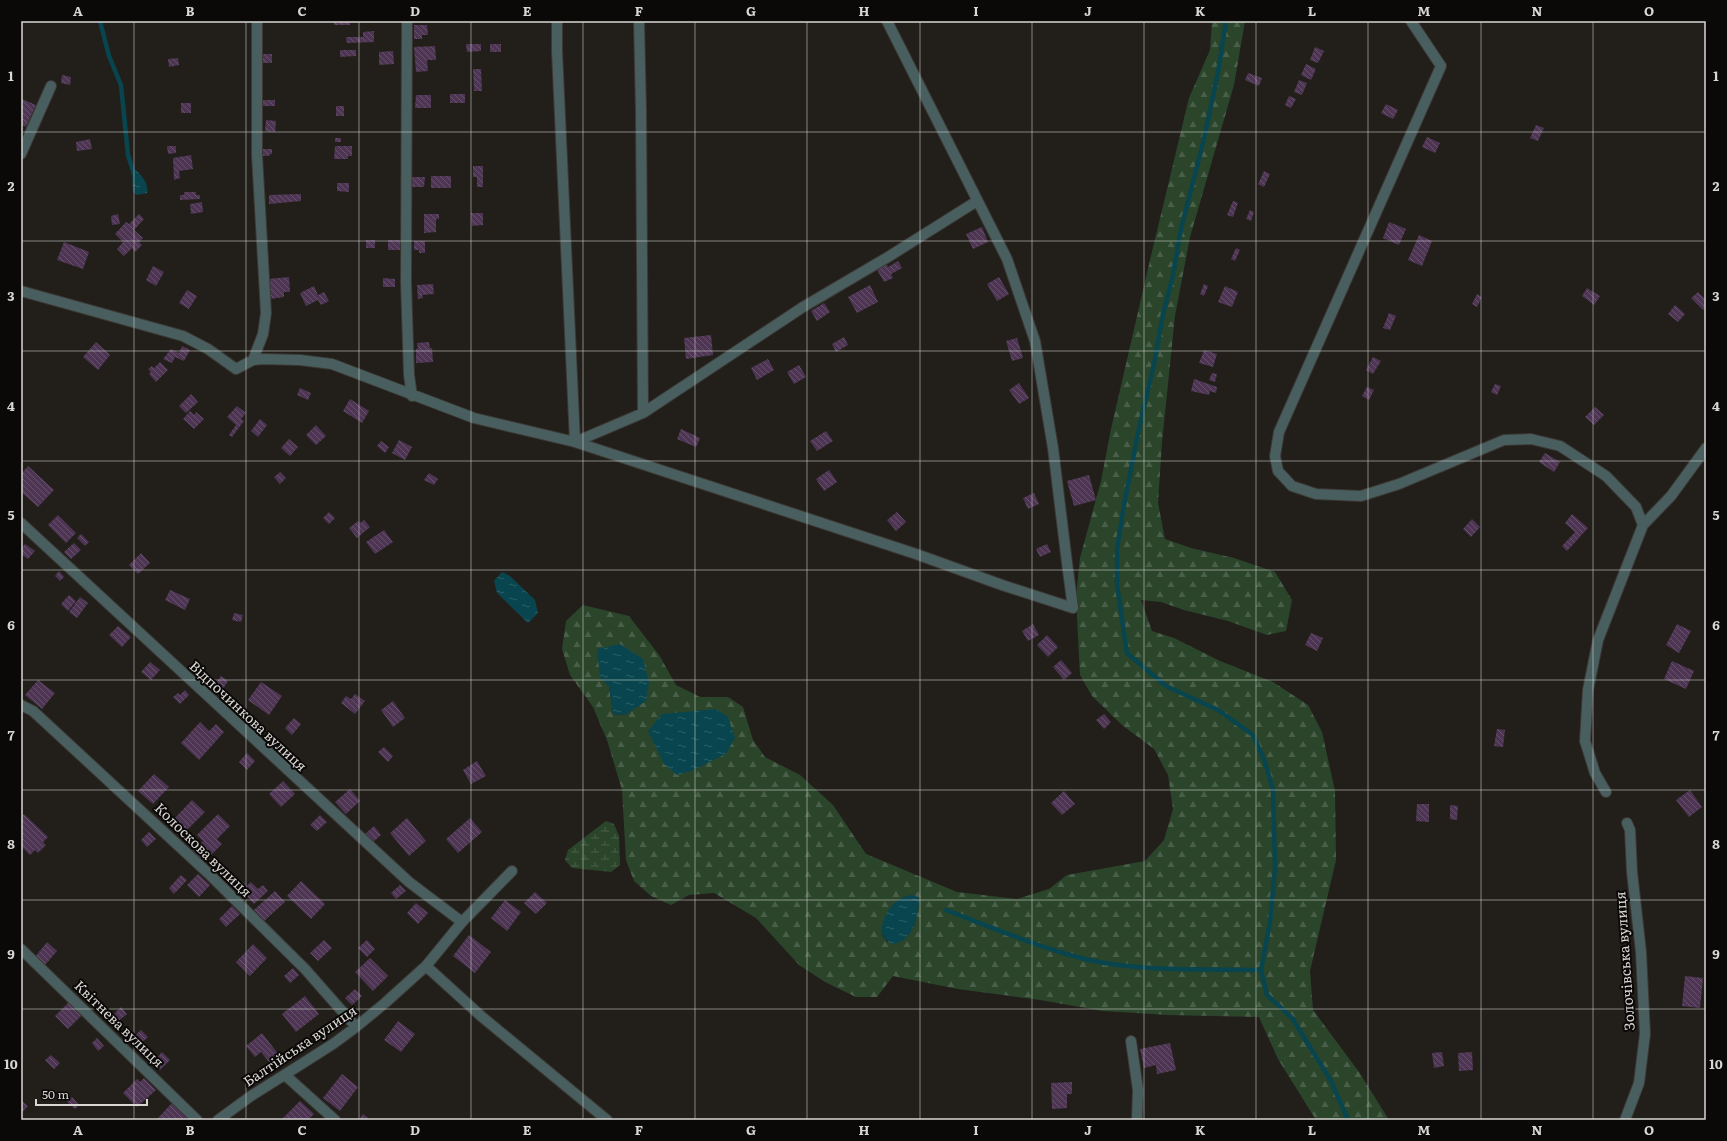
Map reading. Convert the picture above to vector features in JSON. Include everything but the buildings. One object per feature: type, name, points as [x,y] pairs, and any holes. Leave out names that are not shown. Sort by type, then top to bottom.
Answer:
[{"type":"street","points":[[253,360],[263,334],[266,313],[257,155],[257,21]]},
{"type":"street","points":[[407,21],[406,282],[409,376],[412,396]]},
{"type":"street","points":[[557,21],[557,59],[576,442]]},
{"type":"street","points":[[639,21],[643,413]]},
{"type":"street","points":[[21,291],[183,336],[208,348],[236,369],[253,360],[300,360],[324,363],[343,368],[412,396],[474,418],[576,442],[908,551],[1002,585],[1074,608],[1066,563],[1053,448],[1035,341],[1007,259],[887,21]]},
{"type":"street","points":[[1411,21],[1440,66],[1279,432],[1275,456],[1278,472],[1292,486],[1316,494],[1361,496],[1394,485],[1504,440],[1531,439],[1560,446],[1606,476],[1636,507],[1643,525]]},
{"type":"street","points":[[21,154],[51,86]]},
{"type":"street","points":[[576,442],[643,413],[803,307],[888,257],[977,201]]},
{"type":"street","points":[[1606,792],[1595,773],[1585,741],[1588,690],[1598,640],[1643,525],[1671,496],[1706,448]]},
{"type":"street","name":"Відпочинкова вулиця","points":[[21,524],[409,882],[462,922]]},
{"type":"street","name":"Колоскова вулиця","points":[[21,704],[38,716],[208,873],[305,969],[356,1027]]},
{"type":"street","name":"Золочівська вулиця","points":[[1625,1120],[1638,1083],[1645,1034],[1642,952],[1632,872],[1630,830],[1627,823]]},
{"type":"street","name":"Балтійська вулиця","points":[[218,1120],[251,1096],[356,1027],[426,966],[462,922],[512,871]]},
{"type":"street","name":"Квітнева вулиця","points":[[21,949],[198,1120]]},
{"type":"street","points":[[426,966],[481,1016],[607,1120]]},
{"type":"street","points":[[1131,1041],[1138,1090],[1137,1120]]},
{"type":"street","points":[[285,1075],[335,1120]]},
{"type":"green space","points":[[1212,21],[1245,21],[1234,85],[1190,237],[1175,316],[1162,442],[1158,503],[1165,539],[1191,548],[1234,558],[1275,572],[1292,600],[1286,631],[1267,635],[1228,621],[1184,610],[1161,602],[1141,600],[1152,631],[1174,638],[1220,661],[1273,682],[1308,705],[1322,732],[1335,791],[1336,860],[1310,971],[1313,1010],[1359,1072],[1389,1120],[1316,1120],[1278,1059],[1259,1017],[1169,1015],[1103,1011],[1040,1000],[958,989],[893,976],[877,997],[856,997],[825,982],[799,965],[756,918],[714,893],[689,895],[671,905],[651,896],[634,881],[626,860],[622,790],[607,740],[593,707],[570,675],[562,649],[566,621],[583,605],[629,616],[659,655],[676,685],[700,697],[728,697],[743,707],[753,740],[765,757],[800,775],[833,805],[866,854],[957,892],[1017,899],[1049,889],[1067,875],[1145,861],[1164,840],[1173,809],[1168,775],[1154,749],[1122,725],[1092,696],[1080,675],[1076,597],[1080,558],[1101,481],[1111,429],[1189,98],[1210,50]],"holes":[[[609,686],[625,715],[613,714]],[[919,905],[914,926],[887,942],[882,935],[882,927]]]},
{"type":"green space","points":[[606,821],[614,824],[619,836],[620,865],[611,872],[572,868],[565,860],[568,850]]},
{"type":"water","points":[[132,170],[136,170],[141,175],[147,186],[147,193],[137,195],[133,192]]},
{"type":"water","points":[[502,572],[510,576],[535,600],[538,613],[528,623],[497,593],[494,581]]},
{"type":"water","points":[[620,644],[643,659],[649,682],[646,701],[625,715],[613,714],[609,686],[600,678],[597,649]]},
{"type":"water","points":[[716,709],[728,717],[735,738],[726,754],[691,771],[677,775],[664,764],[648,731],[662,714]]},
{"type":"water","points":[[912,895],[918,897],[919,900],[916,921],[910,934],[905,939],[892,944],[885,939],[881,932],[884,919],[890,908],[895,903],[906,896]]},
{"type":"waterway","points":[[100,21],[109,56],[121,85],[128,155],[134,174]]},
{"type":"waterway","points":[[1226,21],[1218,72],[1204,139],[1181,229],[1173,275],[1163,314],[1124,505],[1117,549],[1117,585],[1127,653],[1166,686],[1218,710],[1253,735],[1265,762],[1273,790],[1275,869],[1270,922],[1261,970],[1267,995],[1292,1018],[1331,1081],[1348,1120]]},
{"type":"waterway","points":[[946,910],[1035,944],[1089,960],[1110,964],[1153,968],[1196,970],[1261,970]]}]
